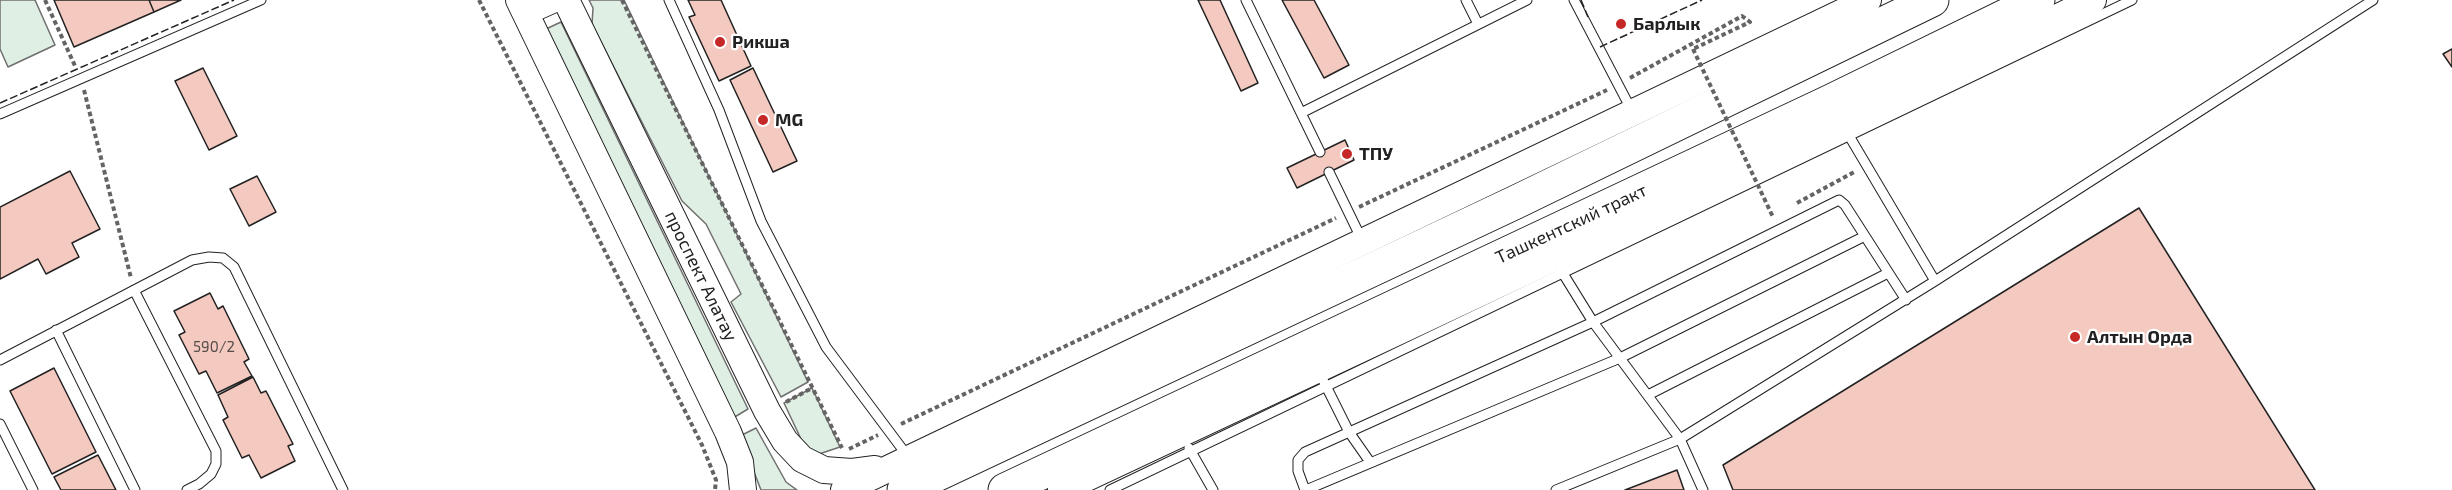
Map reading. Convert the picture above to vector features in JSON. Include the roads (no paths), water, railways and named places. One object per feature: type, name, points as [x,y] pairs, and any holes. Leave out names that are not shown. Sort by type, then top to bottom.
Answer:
[{"type":"highway","points":[[903,471],[1516,202],[1932,0]]},
{"type":"highway","name":"Ташкентский тракт","points":[[1005,490],[1829,102],[2038,0]]},
{"type":"main road","points":[[552,0],[522,6],[728,432],[740,462],[743,490]]},
{"type":"main road","name":"проспект Алатау","points":[[566,0],[767,411],[785,441],[802,459],[824,470],[903,471]]},
{"type":"main road","points":[[844,490],[903,471],[1358,234],[1629,105],[1868,0]]},
{"type":"main road","points":[[1061,490],[1186,442],[1846,130],[2093,0]]},
{"type":"lane","points":[[0,114],[261,0]]},
{"type":"lane","points":[[669,0],[719,110],[761,221],[826,347],[887,430],[903,471],[929,439]]},
{"type":"lane","points":[[1246,0],[1320,152]]},
{"type":"lane","points":[[1466,0],[1478,24]]},
{"type":"lane","points":[[1301,113],[1527,0]]},
{"type":"lane","points":[[1574,0],[1629,105]]},
{"type":"lane","points":[[1935,281],[1846,130],[2132,0]]},
{"type":"lane","points":[[1556,490],[1680,439],[1935,281],[2373,0]]},
{"type":"lane","points":[[1329,172],[1358,234]]},
{"type":"lane","points":[[1865,236],[1620,358],[1305,490],[1298,471],[1298,460],[1305,452],[1593,322],[1839,200],[1845,205],[1865,236],[1905,300]]},
{"type":"lane","points":[[0,360],[192,260],[209,257],[223,258],[234,267],[343,490]]},
{"type":"lane","points":[[1558,265],[1593,322],[1680,439],[1703,490]]},
{"type":"lane","points":[[1647,395],[1888,273]]},
{"type":"lane","points":[[134,290],[216,451],[216,464],[211,474],[187,490]]},
{"type":"lane","points":[[56,330],[135,490]]},
{"type":"lane","points":[[1322,378],[1350,432],[1370,462]]},
{"type":"lane","points":[[0,424],[33,490]]},
{"type":"lane","points":[[1110,490],[1186,442],[1213,490]]},
{"type":"place","name":"Барлык","points":[[1621,24]]},
{"type":"place","name":"Рикша","points":[[720,42]]},
{"type":"place","name":"MG","points":[[763,120]]},
{"type":"place","name":"ТПУ","points":[[1347,154]]},
{"type":"place","name":"Алтын Орда","points":[[2075,337]]}]
